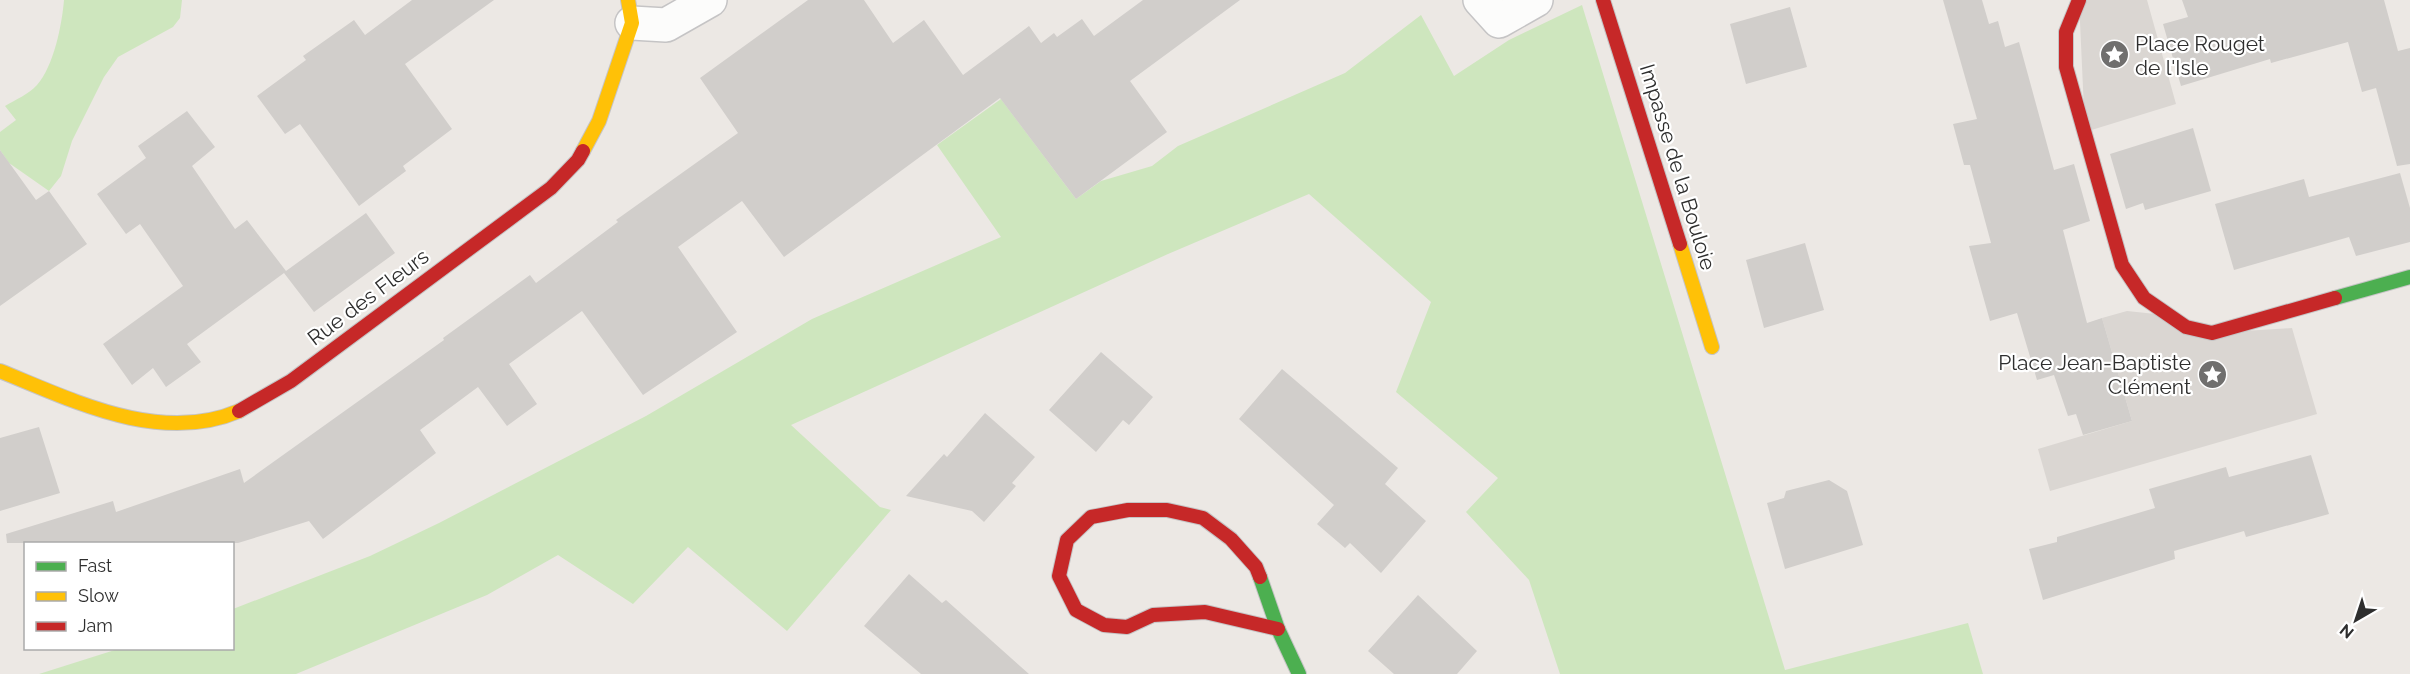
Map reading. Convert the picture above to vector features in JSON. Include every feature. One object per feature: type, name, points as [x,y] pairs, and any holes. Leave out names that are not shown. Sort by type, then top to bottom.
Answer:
[{"type":"street","points":[[630,12],[666,25],[710,0]]},
{"type":"street","points":[[1490,10],[1536,0]]},
{"type":"street","name":"Impasse de la Bouloie","points":[[1603,0],[1712,347]]},
{"type":"street","points":[[2079,0],[2066,34],[2066,67],[2122,265],[2145,298],[2186,327],[2212,333],[2410,277]]},
{"type":"street","name":"Rue des Fleurs","points":[[0,371],[106,413],[152,423],[189,423],[226,416],[258,402],[291,381],[551,188],[578,160],[599,121],[630,12]]},
{"type":"street","points":[[1278,629],[1205,612],[1153,615],[1127,627],[1104,625],[1076,610],[1059,576],[1067,540],[1091,517],[1128,510],[1167,510],[1203,518],[1232,539],[1256,567],[1278,629],[1299,674]]},
{"type":"green space","points":[[64,0],[182,0],[180,18],[173,27],[118,57],[104,77],[72,141],[61,176],[49,191],[9,163],[0,150],[0,132],[16,120],[5,106],[34,88],[48,67],[59,32]]},
{"type":"green space","points":[[1582,5],[1785,670],[1968,623],[1983,674],[1560,674],[1529,580],[1466,512],[1498,478],[1396,392],[1431,302],[1309,194],[1168,254],[791,425],[880,507],[891,510],[787,631],[688,547],[633,604],[558,555],[487,595],[296,674],[39,674],[115,650],[234,650],[234,609],[370,556],[439,523],[646,416],[812,319],[1001,237],[937,145],[1001,99],[1076,199],[1101,181],[1152,166],[1178,146],[1345,73],[1421,15],[1454,76],[1509,40]]},
{"type":"shaded area","name":"Place Rouget de l'Isle","points":[[2079,0],[2147,0],[2176,104],[2085,132]]},
{"type":"shaded area","name":"Place Jean-Baptiste Clément","points":[[2127,311],[2165,315],[2212,333],[2292,328],[2317,414],[2050,491],[2038,449],[2132,421],[2102,318]]},
{"type":"building","points":[[412,0],[494,0],[405,64],[452,129],[403,166],[406,171],[359,206],[300,124],[285,134],[257,96],[306,60],[303,56],[354,20],[365,35]]},
{"type":"building","points":[[808,0],[864,0],[893,43],[924,20],[963,75],[1029,26],[1041,43],[1054,33],[1057,37],[1082,19],[1094,36],[1143,0],[1240,0],[1130,81],[1167,132],[1076,199],[1000,98],[784,257],[742,201],[678,247],[737,332],[643,395],[582,311],[509,364],[537,404],[507,426],[478,387],[420,430],[436,453],[323,539],[309,521],[238,543],[7,543],[6,534],[113,501],[116,512],[240,469],[244,483],[444,340],[443,338],[530,275],[536,283],[618,222],[616,220],[738,133],[700,78]]},
{"type":"building","points":[[1943,0],[1982,0],[1989,24],[1998,21],[2005,47],[2019,42],[2054,170],[2074,164],[2090,221],[2063,230],[2087,323],[2102,318],[2132,421],[2083,435],[2076,414],[2068,416],[2054,375],[2037,380],[2017,313],[1990,321],[1969,246],[1991,243],[1970,165],[1964,165],[1953,124],[1977,119]]},
{"type":"building","points":[[2182,0],[2384,0],[2398,51],[2410,48],[2410,164],[2397,166],[2376,88],[2362,92],[2348,42],[2271,63],[2270,59],[2181,86],[2163,24],[2188,17]]},
{"type":"building","points":[[1790,7],[1807,67],[1746,84],[1730,24]]},
{"type":"building","points":[[187,111],[215,147],[192,166],[235,229],[247,220],[286,271],[366,213],[395,253],[314,312],[284,273],[187,344],[201,362],[166,387],[153,368],[132,385],[103,344],[183,286],[140,224],[126,234],[97,194],[146,158],[138,146]]},
{"type":"building","points":[[2193,128],[2211,191],[2145,210],[2143,203],[2126,209],[2110,154]]},
{"type":"building","points":[[0,150],[36,200],[49,191],[87,244],[0,306]]},
{"type":"building","points":[[2400,173],[2410,208],[2410,242],[2356,256],[2349,237],[2234,270],[2215,204],[2304,179],[2309,197]]},
{"type":"building","points":[[1805,243],[1824,310],[1764,328],[1746,260]]},
{"type":"building","points":[[1101,352],[1153,397],[1129,425],[1123,420],[1096,452],[1049,410]]},
{"type":"building","points":[[1282,369],[1398,468],[1385,484],[1426,521],[1381,573],[1350,543],[1345,548],[1317,524],[1334,505],[1239,419]]},
{"type":"building","points":[[985,413],[1035,457],[1012,483],[1016,486],[984,522],[972,511],[906,496],[944,454],[947,457]]},
{"type":"building","points":[[39,427],[60,493],[0,511],[0,438]]},
{"type":"building","points":[[2311,455],[2329,514],[2246,537],[2244,531],[2174,551],[2175,559],[2043,600],[2029,549],[2057,542],[2057,537],[2155,508],[2149,489],[2226,467],[2229,477]]},
{"type":"building","points":[[1829,480],[1847,491],[1863,545],[1785,569],[1767,503],[1784,498],[1786,491]]},
{"type":"building","points":[[909,574],[942,603],[946,600],[1029,674],[921,674],[864,626]]},
{"type":"building","points":[[1418,595],[1477,651],[1457,674],[1394,674],[1368,651]]},
{"type":"traffic: fast","points":[[2335,298],[2410,277]]},
{"type":"traffic: fast","points":[[1260,577],[1278,629],[1299,674]]},
{"type":"traffic: slow","points":[[583,151],[599,121],[632,23],[628,0]]},
{"type":"traffic: slow","points":[[1680,244],[1712,347]]},
{"type":"traffic: slow","points":[[0,371],[86,405],[117,415],[148,421],[178,423],[209,420],[239,411]]},
{"type":"traffic: jam","points":[[1603,0],[1680,244]]},
{"type":"traffic: jam","points":[[2079,0],[2066,32],[2066,67],[2122,265],[2144,298],[2186,327],[2212,333],[2335,298]]},
{"type":"traffic: jam","points":[[239,411],[291,381],[551,188],[578,160],[583,151]]},
{"type":"traffic: jam","points":[[1260,577],[1256,567],[1231,539],[1203,518],[1167,510],[1128,510],[1091,517],[1067,540],[1059,576],[1076,610],[1104,625],[1127,627],[1153,615],[1205,612],[1278,629]]},
{"type":"place","name":"Place Rouget de l'Isle","points":[[2114,55]]},
{"type":"place","name":"Place Jean-Baptiste Clément","points":[[2212,374]]}]
